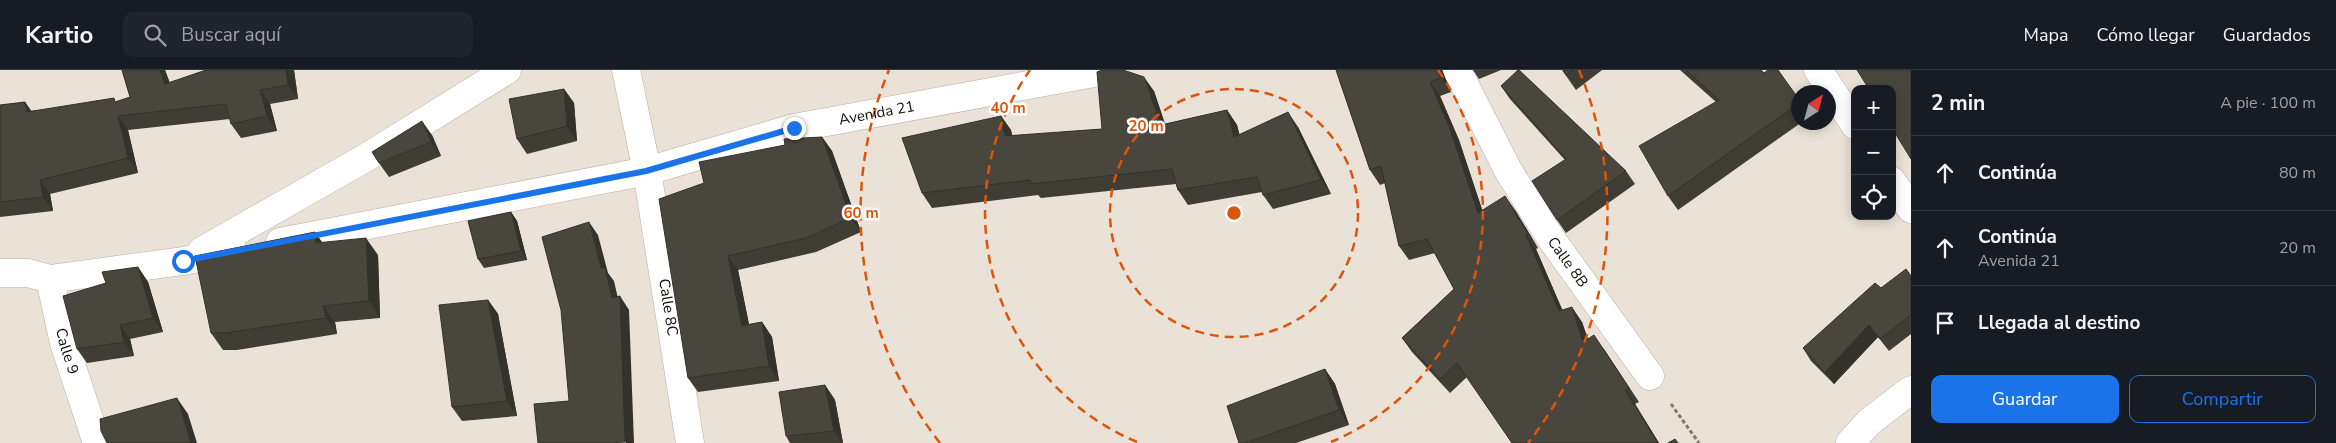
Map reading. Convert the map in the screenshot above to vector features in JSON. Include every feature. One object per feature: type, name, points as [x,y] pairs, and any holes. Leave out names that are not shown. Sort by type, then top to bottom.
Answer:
[{"type":"street","points":[[183,261],[367,157],[507,70]]},
{"type":"street","name":"Calle 8C","points":[[626,70],[646,171],[690,443]]},
{"type":"street","name":"Avenida 21","points":[[0,273],[39,276],[183,261],[646,171],[794,128],[1110,70]]},
{"type":"street","name":"Calle 8B","points":[[1457,70],[1509,172],[1552,240],[1650,376]]},
{"type":"street","points":[[1818,70],[1851,119]]},
{"type":"street","points":[[1896,187],[1911,210]]},
{"type":"street","name":"Calle 9","points":[[39,276],[64,343],[97,443]]},
{"type":"street","points":[[1850,443],[1869,422],[1911,390]]},
{"type":"path","points":[[1650,376],[1699,443]]},
{"type":"building","points":[[122,70],[160,70],[165,84],[206,70],[286,70],[288,85],[260,90],[267,116],[231,124],[226,104],[118,116],[128,158],[40,180],[43,197],[0,202],[0,105],[25,102],[27,112],[114,98],[115,102],[130,97]]},
{"type":"building","points":[[1102,70],[1123,70],[1144,77],[1161,125],[1227,110],[1234,137],[1288,112],[1321,180],[1263,195],[1257,177],[1178,190],[1172,169],[1031,184],[1030,180],[922,193],[902,138],[1001,116],[1005,136],[1102,129],[1097,72]]},
{"type":"building","points":[[1336,70],[1437,70],[1441,78],[1430,82],[1449,126],[1478,213],[1505,196],[1528,234],[1526,235],[1559,311],[1572,307],[1583,342],[1594,335],[1629,388],[1625,390],[1658,443],[1512,443],[1457,363],[1440,379],[1402,338],[1454,289],[1427,239],[1399,246],[1381,166],[1370,170]]},
{"type":"building","points":[[1518,70],[1626,171],[1557,220],[1532,181],[1566,159],[1501,86]]},
{"type":"building","points":[[1563,70],[1573,70],[1566,75]]},
{"type":"building","points":[[1686,70],[1761,70],[1764,73],[1768,70],[1778,70],[1791,88],[1791,109],[1668,196],[1639,146],[1719,100]]},
{"type":"building","points":[[1857,70],[1911,70],[1911,159],[1896,135],[1896,85],[1866,85]]},
{"type":"building","points":[[564,89],[567,126],[517,139],[509,99]]},
{"type":"building","points":[[422,121],[431,142],[379,163],[372,152]]},
{"type":"building","points":[[822,137],[851,218],[806,238],[728,256],[742,326],[762,322],[769,366],[688,378],[659,199],[704,183],[699,162],[785,145],[784,139]]},
{"type":"building","points":[[511,212],[521,251],[478,259],[468,221]]},
{"type":"building","points":[[589,222],[601,268],[605,268],[612,298],[620,296],[625,442],[538,443],[534,404],[569,401],[561,310],[542,237]]},
{"type":"building","points":[[315,232],[316,243],[366,238],[369,301],[323,306],[326,318],[225,333],[211,333],[195,256]]},
{"type":"building","points":[[138,267],[153,318],[120,325],[124,342],[77,349],[63,296],[106,283],[102,272]]},
{"type":"building","points":[[1906,269],[1911,276],[1911,315],[1880,339],[1869,325],[1825,372],[1803,348],[1875,283],[1881,288]]},
{"type":"building","points":[[488,300],[507,401],[452,407],[439,305]]},
{"type":"building","points":[[1325,369],[1339,410],[1245,443],[1239,443],[1227,406]]},
{"type":"building","points":[[825,385],[834,431],[786,436],[779,392]]},
{"type":"building","points":[[177,398],[191,443],[107,443],[101,431],[100,419]]},
{"type":"building","points":[[1675,439],[1678,443],[1668,443]]},
{"type":"route","points":[[183,261],[646,171],[794,128]]}]
